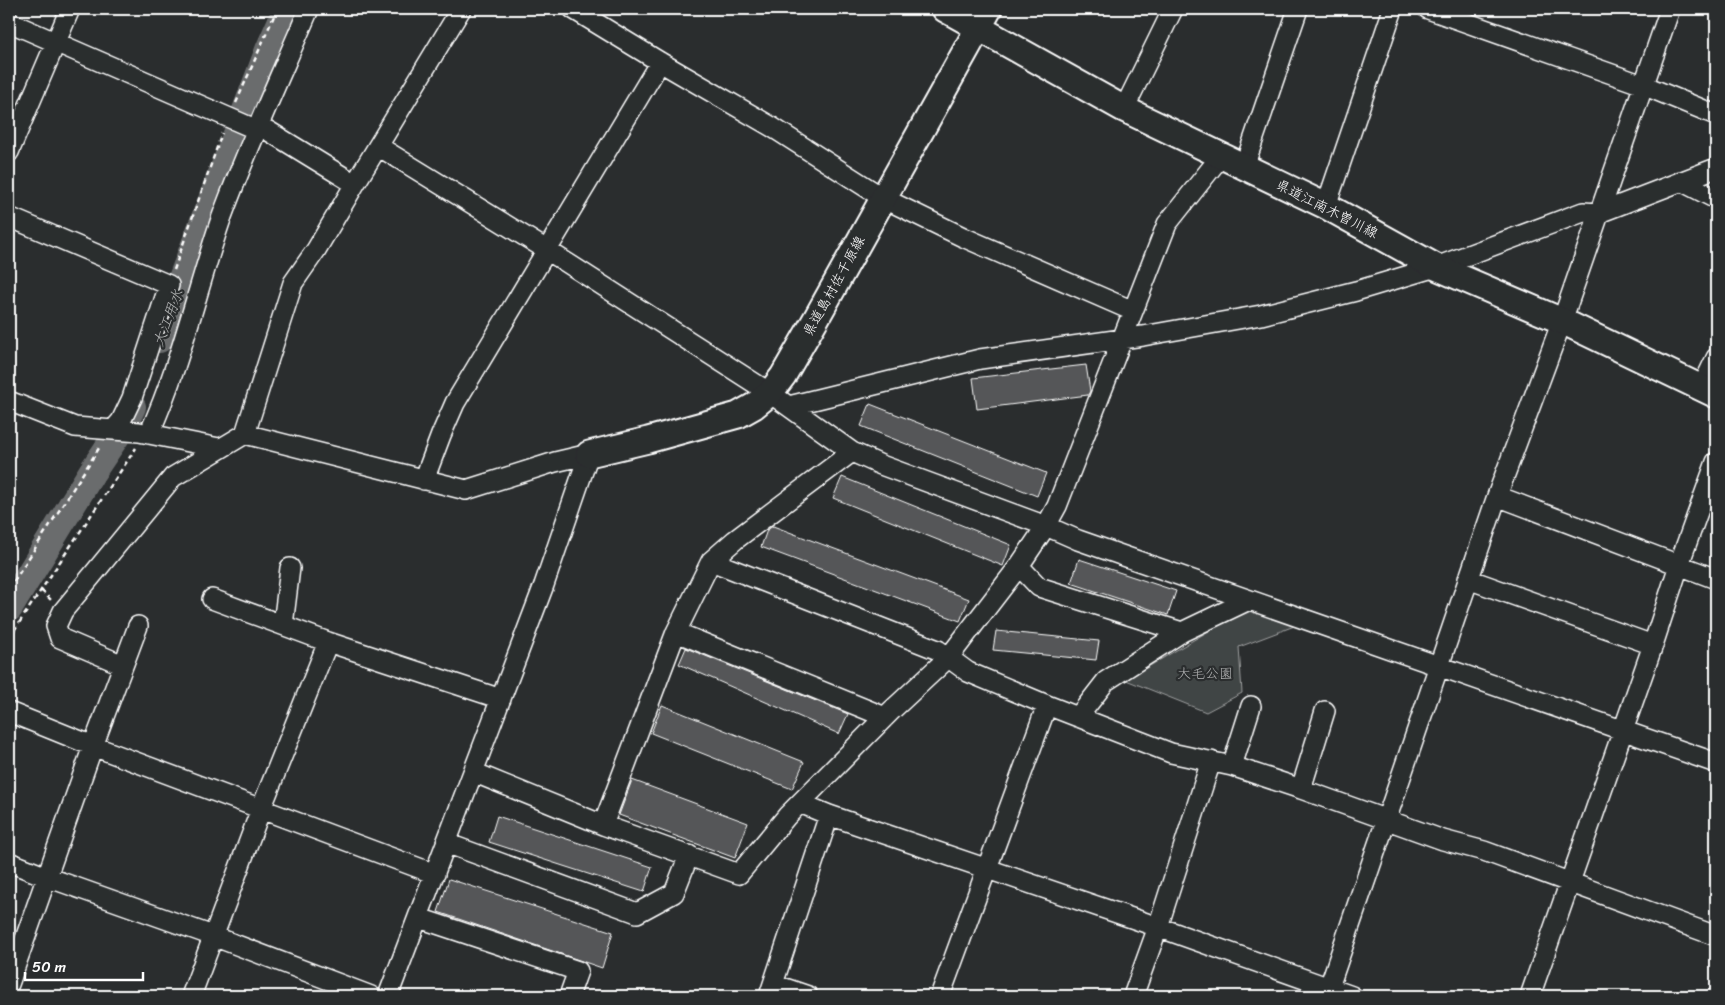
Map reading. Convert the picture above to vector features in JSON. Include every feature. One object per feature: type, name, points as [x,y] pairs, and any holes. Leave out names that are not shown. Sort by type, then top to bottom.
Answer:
[{"type":"main road","name":"県道江南木曽川線","points":[[945,9],[983,18],[1124,108],[1326,206],[1436,267],[1562,321],[1709,391]]},
{"type":"main road","name":"県道島村佐千原線","points":[[589,454],[738,415],[754,406],[779,400],[783,376],[983,18]]},
{"type":"street","points":[[9,152],[70,9]]},
{"type":"street","points":[[144,433],[171,378],[221,219],[242,122],[309,9]]},
{"type":"street","points":[[246,434],[293,283],[316,250],[354,184],[462,9]]},
{"type":"street","points":[[573,9],[598,15],[660,62],[772,127],[883,198],[963,237],[1133,311]]},
{"type":"street","points":[[1124,108],[1173,9]]},
{"type":"street","points":[[1244,167],[1298,9]]},
{"type":"street","points":[[1326,206],[1393,9]]},
{"type":"street","points":[[1428,9],[1643,85],[1716,115]]},
{"type":"street","points":[[1327,992],[1468,579],[1562,321],[1670,9]]},
{"type":"street","points":[[9,22],[242,122],[354,184]]},
{"type":"street","points":[[424,480],[441,435],[456,403],[660,62]]},
{"type":"street","points":[[378,146],[547,250],[779,400],[852,452],[881,465],[1046,526],[1078,540],[1716,763]]},
{"type":"street","points":[[473,772],[603,824],[739,874],[787,816],[949,657],[1019,566],[1046,526],[1057,506],[1167,224],[1221,156]]},
{"type":"street","points":[[779,400],[980,359],[1121,340],[1261,315],[1356,291],[1436,267],[1583,212],[1599,212],[1716,168]]},
{"type":"street","points":[[1681,181],[1716,199]]},
{"type":"street","points":[[9,217],[169,285],[132,398],[115,430]]},
{"type":"street","points":[[1709,391],[1716,358]]},
{"type":"street","points":[[9,401],[75,427],[144,433],[219,448]]},
{"type":"street","points":[[123,665],[60,638],[56,626],[63,611],[173,477],[219,448],[246,434],[466,490],[555,462],[589,454]]},
{"type":"street","points":[[603,824],[676,632],[711,561],[852,452]]},
{"type":"street","points":[[388,996],[544,585],[589,454]]},
{"type":"street","points":[[1530,996],[1653,645],[1678,566],[1716,462]]},
{"type":"street","points":[[1497,496],[1716,580]]},
{"type":"street","points":[[711,561],[938,650],[968,672],[1171,753],[1232,766],[1301,789],[1442,840],[1484,851],[1716,936]]},
{"type":"street","points":[[1019,566],[1039,587],[1182,632]]},
{"type":"street","points":[[283,624],[290,568]]},
{"type":"street","points":[[1468,579],[1653,645]]},
{"type":"street","points":[[212,599],[328,642],[501,700]]},
{"type":"street","points":[[1078,717],[1106,681],[1182,632],[1249,600]]},
{"type":"street","points":[[9,984],[93,746],[138,626]]},
{"type":"street","points":[[676,632],[886,717]]},
{"type":"street","points":[[191,996],[261,809],[328,642]]},
{"type":"street","points":[[940,996],[1048,705]]},
{"type":"street","points":[[1232,766],[1251,706]]},
{"type":"street","points":[[1301,789],[1325,711]]},
{"type":"street","points":[[9,712],[93,746],[435,874]]},
{"type":"street","points":[[1133,996],[1158,927],[1211,761]]},
{"type":"street","points":[[800,804],[1158,927],[1327,992],[1352,996]]},
{"type":"street","points":[[808,996],[771,990],[829,815]]},
{"type":"street","points":[[446,843],[637,913],[674,893],[689,856]]},
{"type":"street","points":[[9,862],[371,996]]},
{"type":"street","points":[[419,918],[578,971],[569,996]]},
{"type":"path","points":[[169,285],[219,140],[242,122],[277,9]]},
{"type":"path","points":[[9,589],[115,430]]},
{"type":"green space","name":"大毛公園","points":[[1251,606],[1297,625],[1239,647],[1242,693],[1206,712],[1126,680]]},
{"type":"building","points":[[1086,365],[1090,391],[1088,395],[977,409],[973,378]]},
{"type":"building","points":[[870,404],[1046,473],[1037,496],[861,426]]},
{"type":"building","points":[[842,477],[1011,545],[1003,566],[833,498]]},
{"type":"building","points":[[773,526],[969,599],[960,621],[761,547],[767,530]]},
{"type":"building","points":[[1079,559],[1176,591],[1168,615],[1071,583]]},
{"type":"building","points":[[996,631],[1099,641],[1096,660],[993,650]]},
{"type":"building","points":[[686,648],[848,714],[839,734],[679,664]]},
{"type":"building","points":[[662,705],[804,762],[792,789],[651,733]]},
{"type":"building","points":[[632,780],[748,823],[735,858],[619,815]]},
{"type":"building","points":[[497,816],[652,867],[644,892],[489,842]]},
{"type":"building","points":[[449,879],[613,932],[602,968],[438,912]]},
{"type":"waterway","name":"大江用水","points":[[159,339],[269,50],[287,9]]},
{"type":"waterway","name":"大江用水","points":[[9,608],[92,472],[121,429],[132,407]]}]
